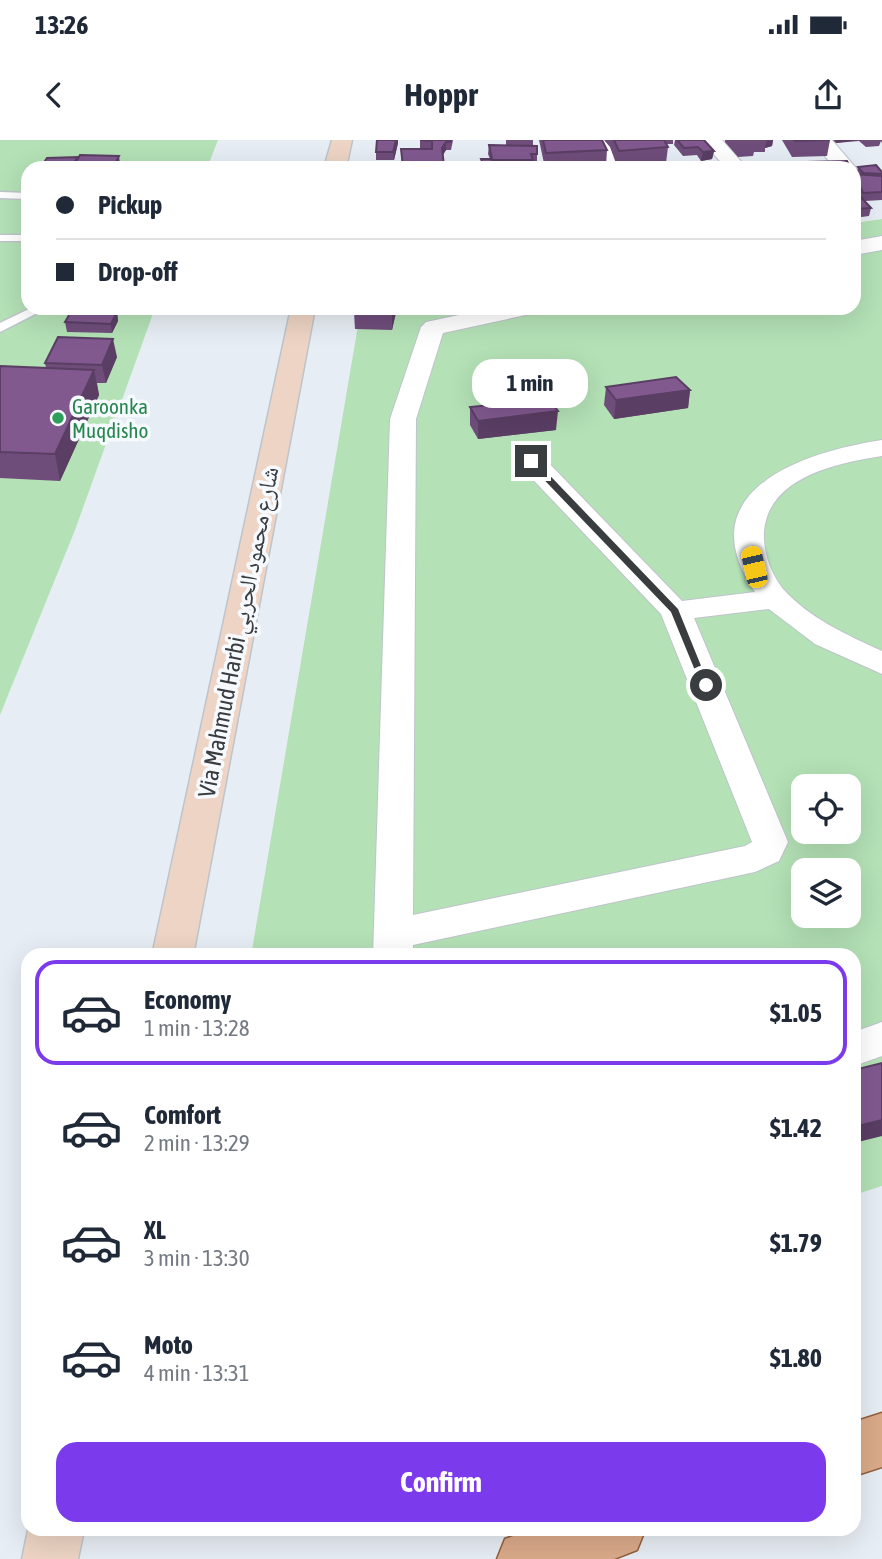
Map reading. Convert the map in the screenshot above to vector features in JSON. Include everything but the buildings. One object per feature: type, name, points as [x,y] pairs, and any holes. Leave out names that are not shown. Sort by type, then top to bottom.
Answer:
[{"type":"main road","points":[[861,1447],[882,1440]]},
{"type":"main road","points":[[525,1559],[592,1536]]},
{"type":"street","points":[[337,161],[342,140]]},
{"type":"street","points":[[600,140],[610,161]]},
{"type":"street","points":[[711,140],[730,161]]},
{"type":"street","points":[[821,140],[840,161]]},
{"type":"street","points":[[861,167],[870,167]]},
{"type":"street","points":[[861,246],[882,243]]},
{"type":"street","name":"Via Mahmud Harbi شارع محمود الحربي","points":[[174,948],[302,315]]},
{"type":"street","points":[[493,315],[435,327],[430,332],[403,419],[393,945],[755,858],[766,851],[770,842],[769,834],[675,611],[531,461]]},
{"type":"street","points":[[882,448],[847,452],[807,464],[776,483],[755,507],[747,536],[754,567],[776,599],[822,636],[882,663]]},
{"type":"street","points":[[675,611],[776,599]]},
{"type":"street","points":[[861,1046],[882,1038]]},
{"type":"street","points":[[50,1559],[55,1536]]},
{"type":"lane","points":[[0,195],[21,196]]},
{"type":"lane","points":[[0,237],[21,238]]},
{"type":"lane","points":[[0,328],[27,315]]},
{"type":"green space","name":"Garoonka Muqdisho","points":[[0,140],[218,140],[210,161],[21,161],[21,315],[152,315],[75,530],[0,715]]},
{"type":"green space","points":[[882,219],[882,1186],[861,1193],[861,948],[252,948],[360,315],[861,315],[861,222]]},
{"type":"place","name":"Garoonka Muqdisho","points":[[58,418]]},
{"type":"route","points":[[531,461],[675,611],[706,685]]}]
